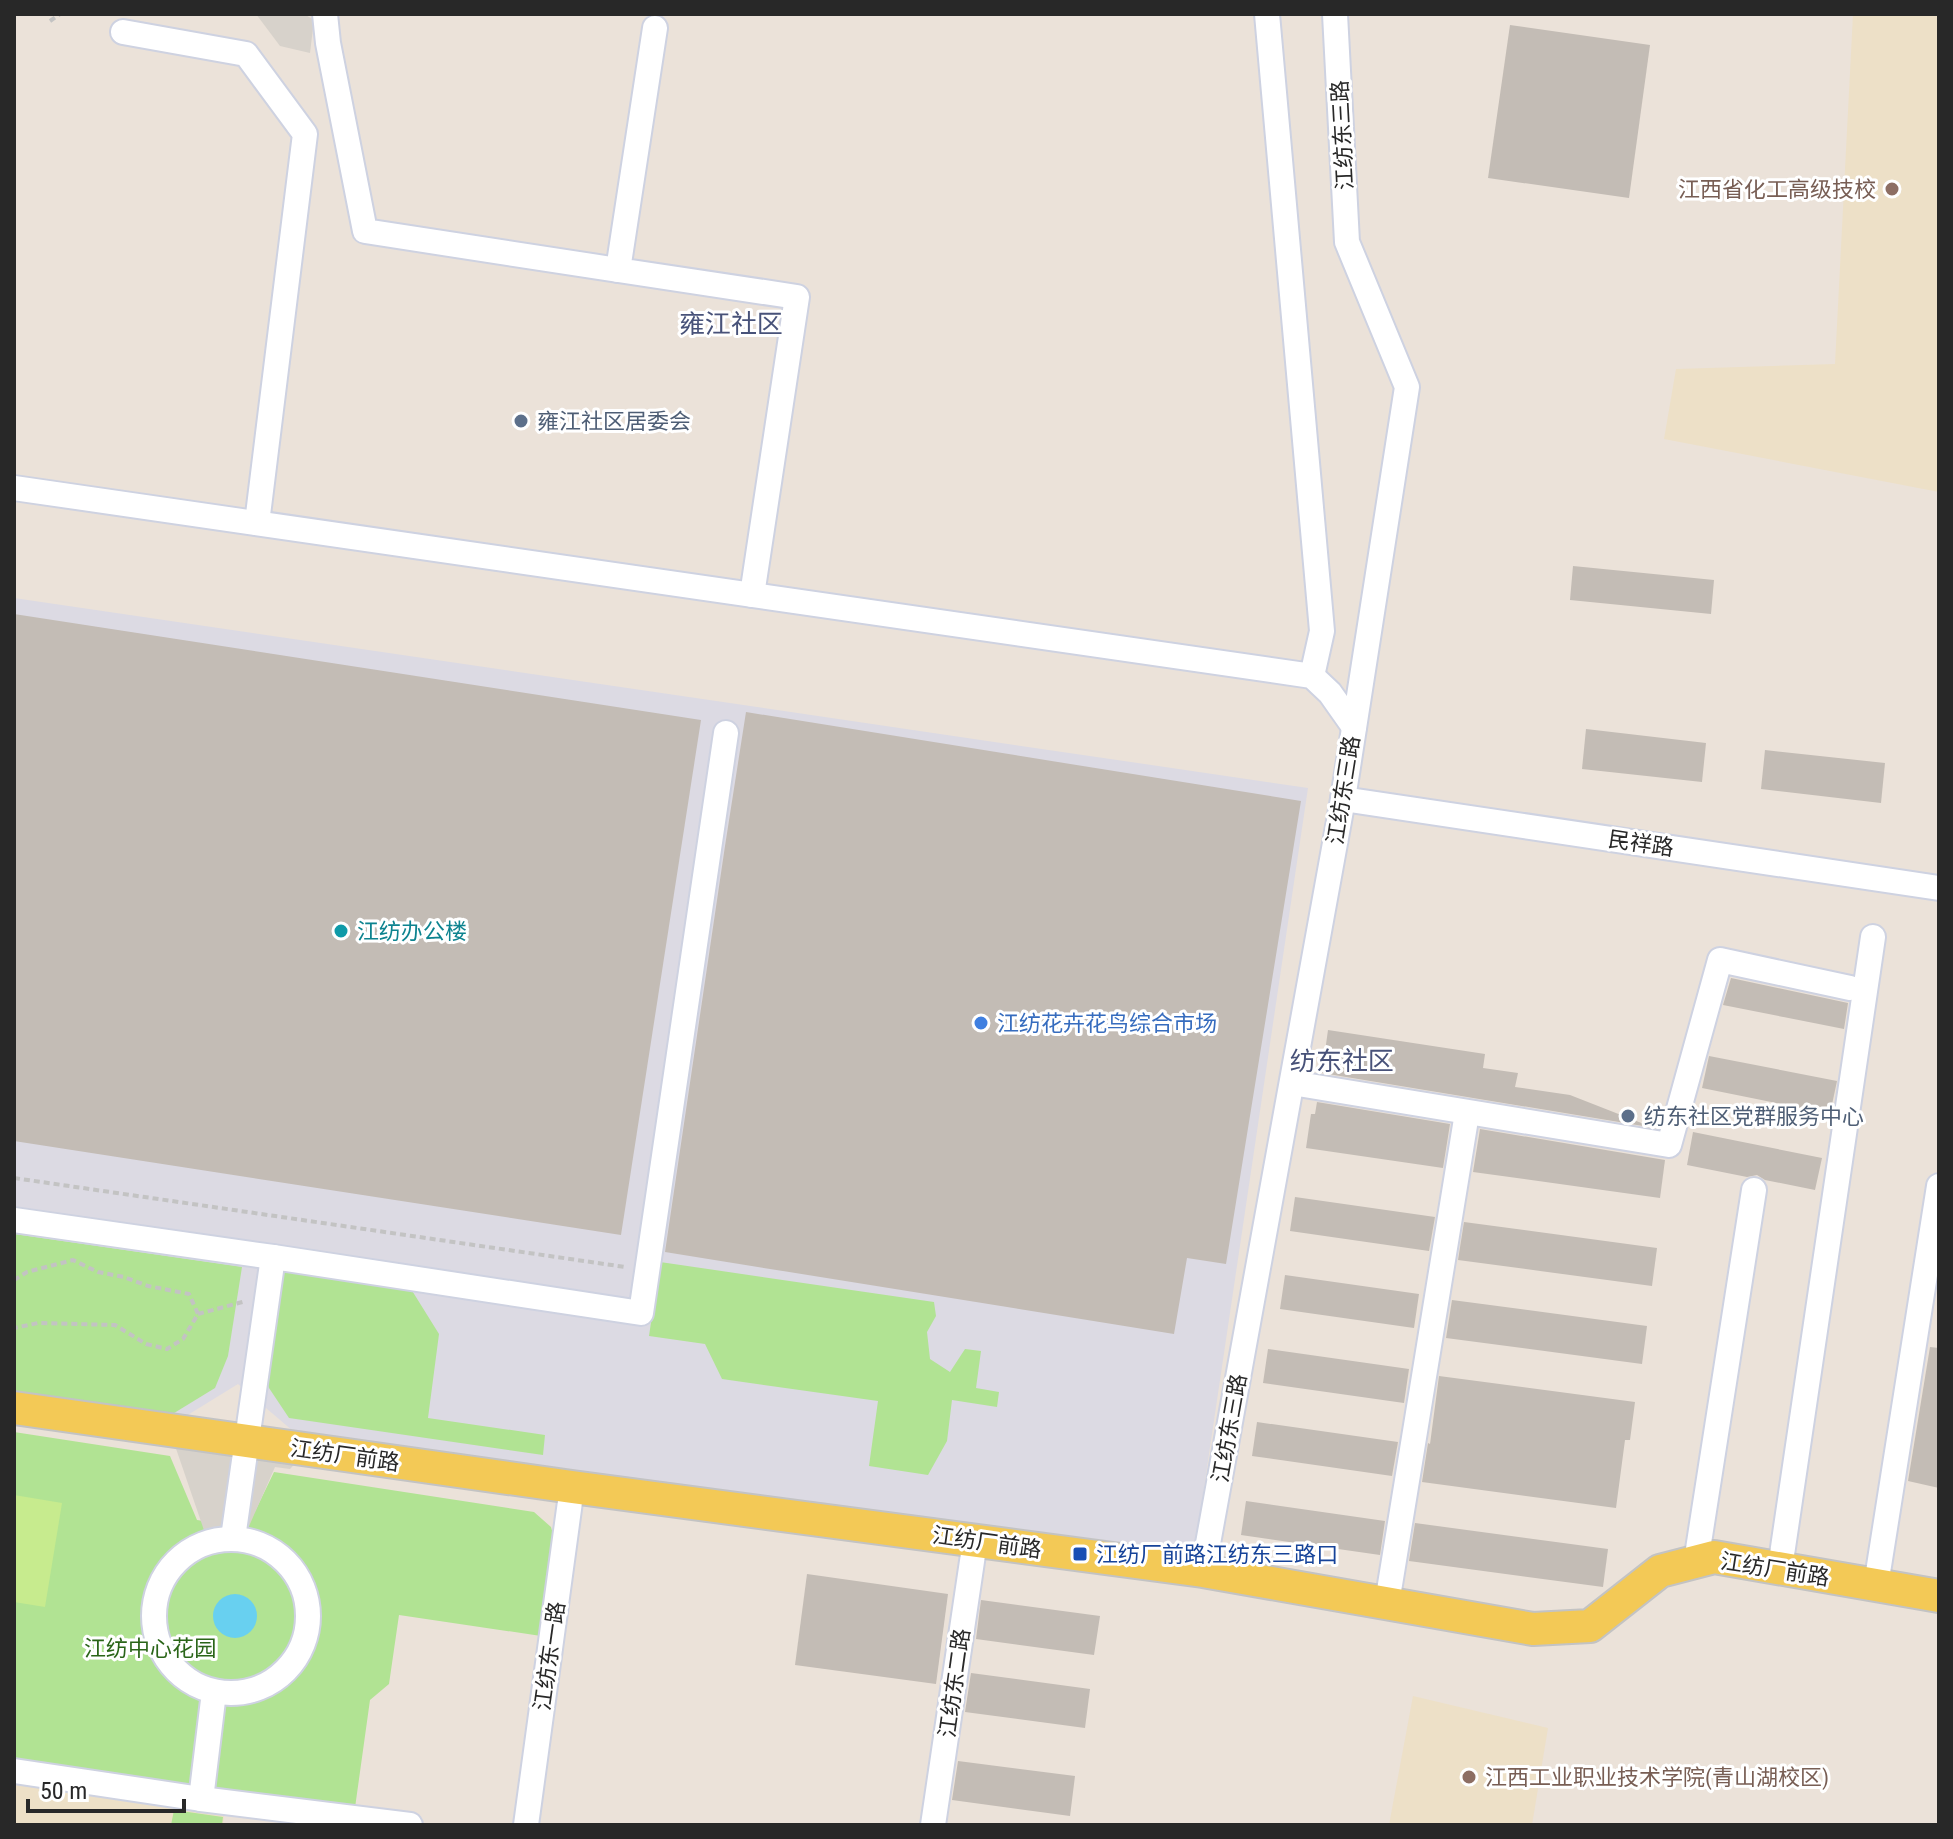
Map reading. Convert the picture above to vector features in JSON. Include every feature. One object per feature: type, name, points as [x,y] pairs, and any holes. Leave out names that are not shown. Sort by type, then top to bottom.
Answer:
[{"type":"main road","name":"江纺厂前路","points":[[14,1408],[572,1487],[1203,1571],[1533,1629],[1590,1626],[1660,1571],[1714,1557],[1939,1596]]},
{"type":"street","points":[[325,14],[365,231],[797,297],[752,595]]},
{"type":"street","points":[[1267,14],[1322,631],[1312,676]]},
{"type":"street","name":"江纺东三路","points":[[1203,1571],[1344,792],[1407,387],[1347,242],[1335,14]]},
{"type":"street","points":[[618,270],[655,28]]},
{"type":"street","points":[[123,32],[246,54],[305,134],[257,523]]},
{"type":"street","points":[[14,488],[1312,676],[1330,693],[1354,727]]},
{"type":"street","points":[[14,1220],[641,1313],[726,733]]},
{"type":"street","name":"民祥路","points":[[1344,792],[1939,875]]},
{"type":"street","name":"民祥路","points":[[1344,792],[1939,888]]},
{"type":"street","points":[[1780,1568],[1873,937]]},
{"type":"street","points":[[1292,1083],[1669,1145],[1720,960],[1850,988]]},
{"type":"street","points":[[1387,1603],[1467,1113]]},
{"type":"street","points":[[1876,1585],[1939,1186]]},
{"type":"street","points":[[1696,1562],[1754,1190]]},
{"type":"street","points":[[233,1538],[273,1257]]},
{"type":"street","name":"江纺东一路","points":[[526,1825],[572,1487]]},
{"type":"street","points":[[233,1538],[258,1543],[281,1556],[298,1575],[307,1599],[309,1625],[294,1661],[265,1686],[240,1693],[214,1692],[190,1683],[171,1666],[158,1644],[153,1620],[156,1595],[167,1572],[185,1554],[208,1542],[233,1538]]},
{"type":"street","name":"江纺东二路","points":[[933,1825],[975,1541]]},
{"type":"street","points":[[201,1799],[214,1692]]},
{"type":"street","points":[[14,1771],[201,1799],[410,1825]]},
{"type":"path","points":[[50,21],[60,14]]},
{"type":"path","points":[[14,1178],[647,1270]]},
{"type":"path","points":[[14,1280],[27,1272],[73,1260],[98,1272],[189,1294],[198,1314]]},
{"type":"path","points":[[14,1328],[38,1323],[115,1325],[146,1344],[167,1349],[183,1339],[198,1314],[268,1295]]},
{"type":"shaded area","points":[[256,14],[304,14],[314,20],[310,53],[280,46]]},
{"type":"shaded area","name":"江西省化工高级技校","points":[[1853,14],[1939,14],[1939,492],[1664,439],[1676,369],[1835,364]]},
{"type":"shaded area","points":[[14,598],[1308,788],[1194,1555],[300,1437],[238,1384],[178,1421],[14,1396]]},
{"type":"shaded area","points":[[170,1431],[308,1450],[290,1469],[275,1467],[243,1540],[233,1538],[208,1542]]},
{"type":"shaded area","name":"江西工业职业技术学院(青山湖校区)","points":[[1413,1696],[1548,1728],[1532,1825],[1389,1825]]},
{"type":"shaded area","points":[[14,1780],[225,1809],[223,1825],[14,1825]]},
{"type":"green space","points":[[14,1234],[242,1267],[228,1356],[215,1388],[166,1418],[14,1394]]},
{"type":"green space","points":[[660,1262],[934,1302],[936,1316],[927,1332],[930,1359],[950,1372],[965,1349],[981,1351],[976,1388],[999,1392],[997,1407],[952,1400],[947,1441],[928,1475],[869,1466],[878,1401],[722,1379],[705,1344],[649,1336]]},
{"type":"green space","points":[[281,1269],[411,1289],[439,1334],[428,1418],[545,1435],[543,1455],[289,1418],[269,1388],[264,1373]]},
{"type":"green space","name":"江纺中心花园","points":[[14,1432],[170,1456],[197,1520],[247,1528],[274,1472],[534,1512],[551,1527],[555,1542],[541,1636],[399,1615],[389,1684],[370,1700],[354,1815],[14,1766]]},
{"type":"green space","points":[[14,1495],[62,1503],[45,1607],[14,1602]]},
{"type":"green space","points":[[174,1810],[223,1817],[222,1825],[171,1825]]},
{"type":"water","points":[[235,1594],[251,1600],[257,1616],[251,1632],[235,1638],[219,1632],[213,1616],[219,1600]]},
{"type":"building","points":[[1510,25],[1650,45],[1629,198],[1488,178]]},
{"type":"building","points":[[1573,566],[1714,580],[1711,614],[1570,600]]},
{"type":"building","name":"江纺办公楼","points":[[14,614],[701,720],[621,1235],[14,1141]]},
{"type":"building","name":"江纺花卉花鸟综合市场","points":[[746,712],[1301,801],[1226,1264],[1187,1258],[1174,1334],[665,1252]]},
{"type":"building","points":[[1586,729],[1706,743],[1702,782],[1582,769]]},
{"type":"building","points":[[1765,750],[1885,763],[1881,803],[1761,789]]},
{"type":"building","points":[[1731,978],[1848,1003],[1844,1029],[1723,1005]]},
{"type":"building","points":[[1328,1030],[1485,1054],[1483,1068],[1518,1073],[1515,1087],[1570,1095],[1644,1124],[1322,1073]]},
{"type":"building","points":[[1709,1056],[1837,1081],[1830,1114],[1702,1088]]},
{"type":"building","points":[[1317,1102],[1450,1124],[1443,1168],[1306,1148],[1311,1114],[1315,1114]]},
{"type":"building","points":[[1480,1129],[1665,1160],[1660,1198],[1473,1172]]},
{"type":"building","points":[[1693,1132],[1822,1158],[1815,1190],[1765,1180],[1757,1175],[1747,1177],[1687,1165]]},
{"type":"building","points":[[1295,1197],[1435,1217],[1429,1251],[1290,1231]]},
{"type":"building","points":[[1464,1222],[1657,1248],[1652,1286],[1458,1260]]},
{"type":"building","points":[[1285,1275],[1419,1294],[1414,1328],[1280,1309]]},
{"type":"building","points":[[1452,1300],[1647,1326],[1642,1364],[1446,1338]]},
{"type":"building","points":[[1930,1347],[1939,1348],[1939,1488],[1908,1481]]},
{"type":"building","points":[[1268,1349],[1409,1369],[1404,1403],[1263,1383]]},
{"type":"building","points":[[1439,1376],[1635,1402],[1630,1440],[1625,1440],[1616,1508],[1422,1482]]},
{"type":"building","points":[[1257,1422],[1398,1442],[1392,1476],[1252,1456]]},
{"type":"building","points":[[1246,1501],[1385,1521],[1380,1555],[1241,1535]]},
{"type":"building","points":[[1415,1523],[1608,1549],[1603,1587],[1409,1561]]},
{"type":"building","points":[[807,1574],[948,1594],[936,1684],[795,1665]]},
{"type":"building","points":[[981,1600],[1100,1616],[1094,1655],[976,1639]]},
{"type":"building","points":[[971,1673],[1090,1689],[1085,1728],[965,1712]]},
{"type":"building","points":[[958,1761],[1075,1776],[1070,1816],[952,1800]]},
{"type":"place","name":"江西省化工高级技校","points":[[1892,189]]},
{"type":"place","name":"雍江社区居委会","points":[[521,421]]},
{"type":"place","name":"江纺办公楼","points":[[341,931]]},
{"type":"place","name":"江纺花卉花鸟综合市场","points":[[981,1023]]},
{"type":"place","name":"纺东社区党群服务中心","points":[[1628,1116]]},
{"type":"place","name":"江纺厂前路江纺东三路口","points":[[1080,1554]]},
{"type":"place","name":"江西工业职业技术学院(青山湖校区)","points":[[1469,1777]]},
{"type":"district","name":"雍江社区","points":[[731,324]]},
{"type":"district","name":"纺东社区","points":[[1342,1061]]}]
